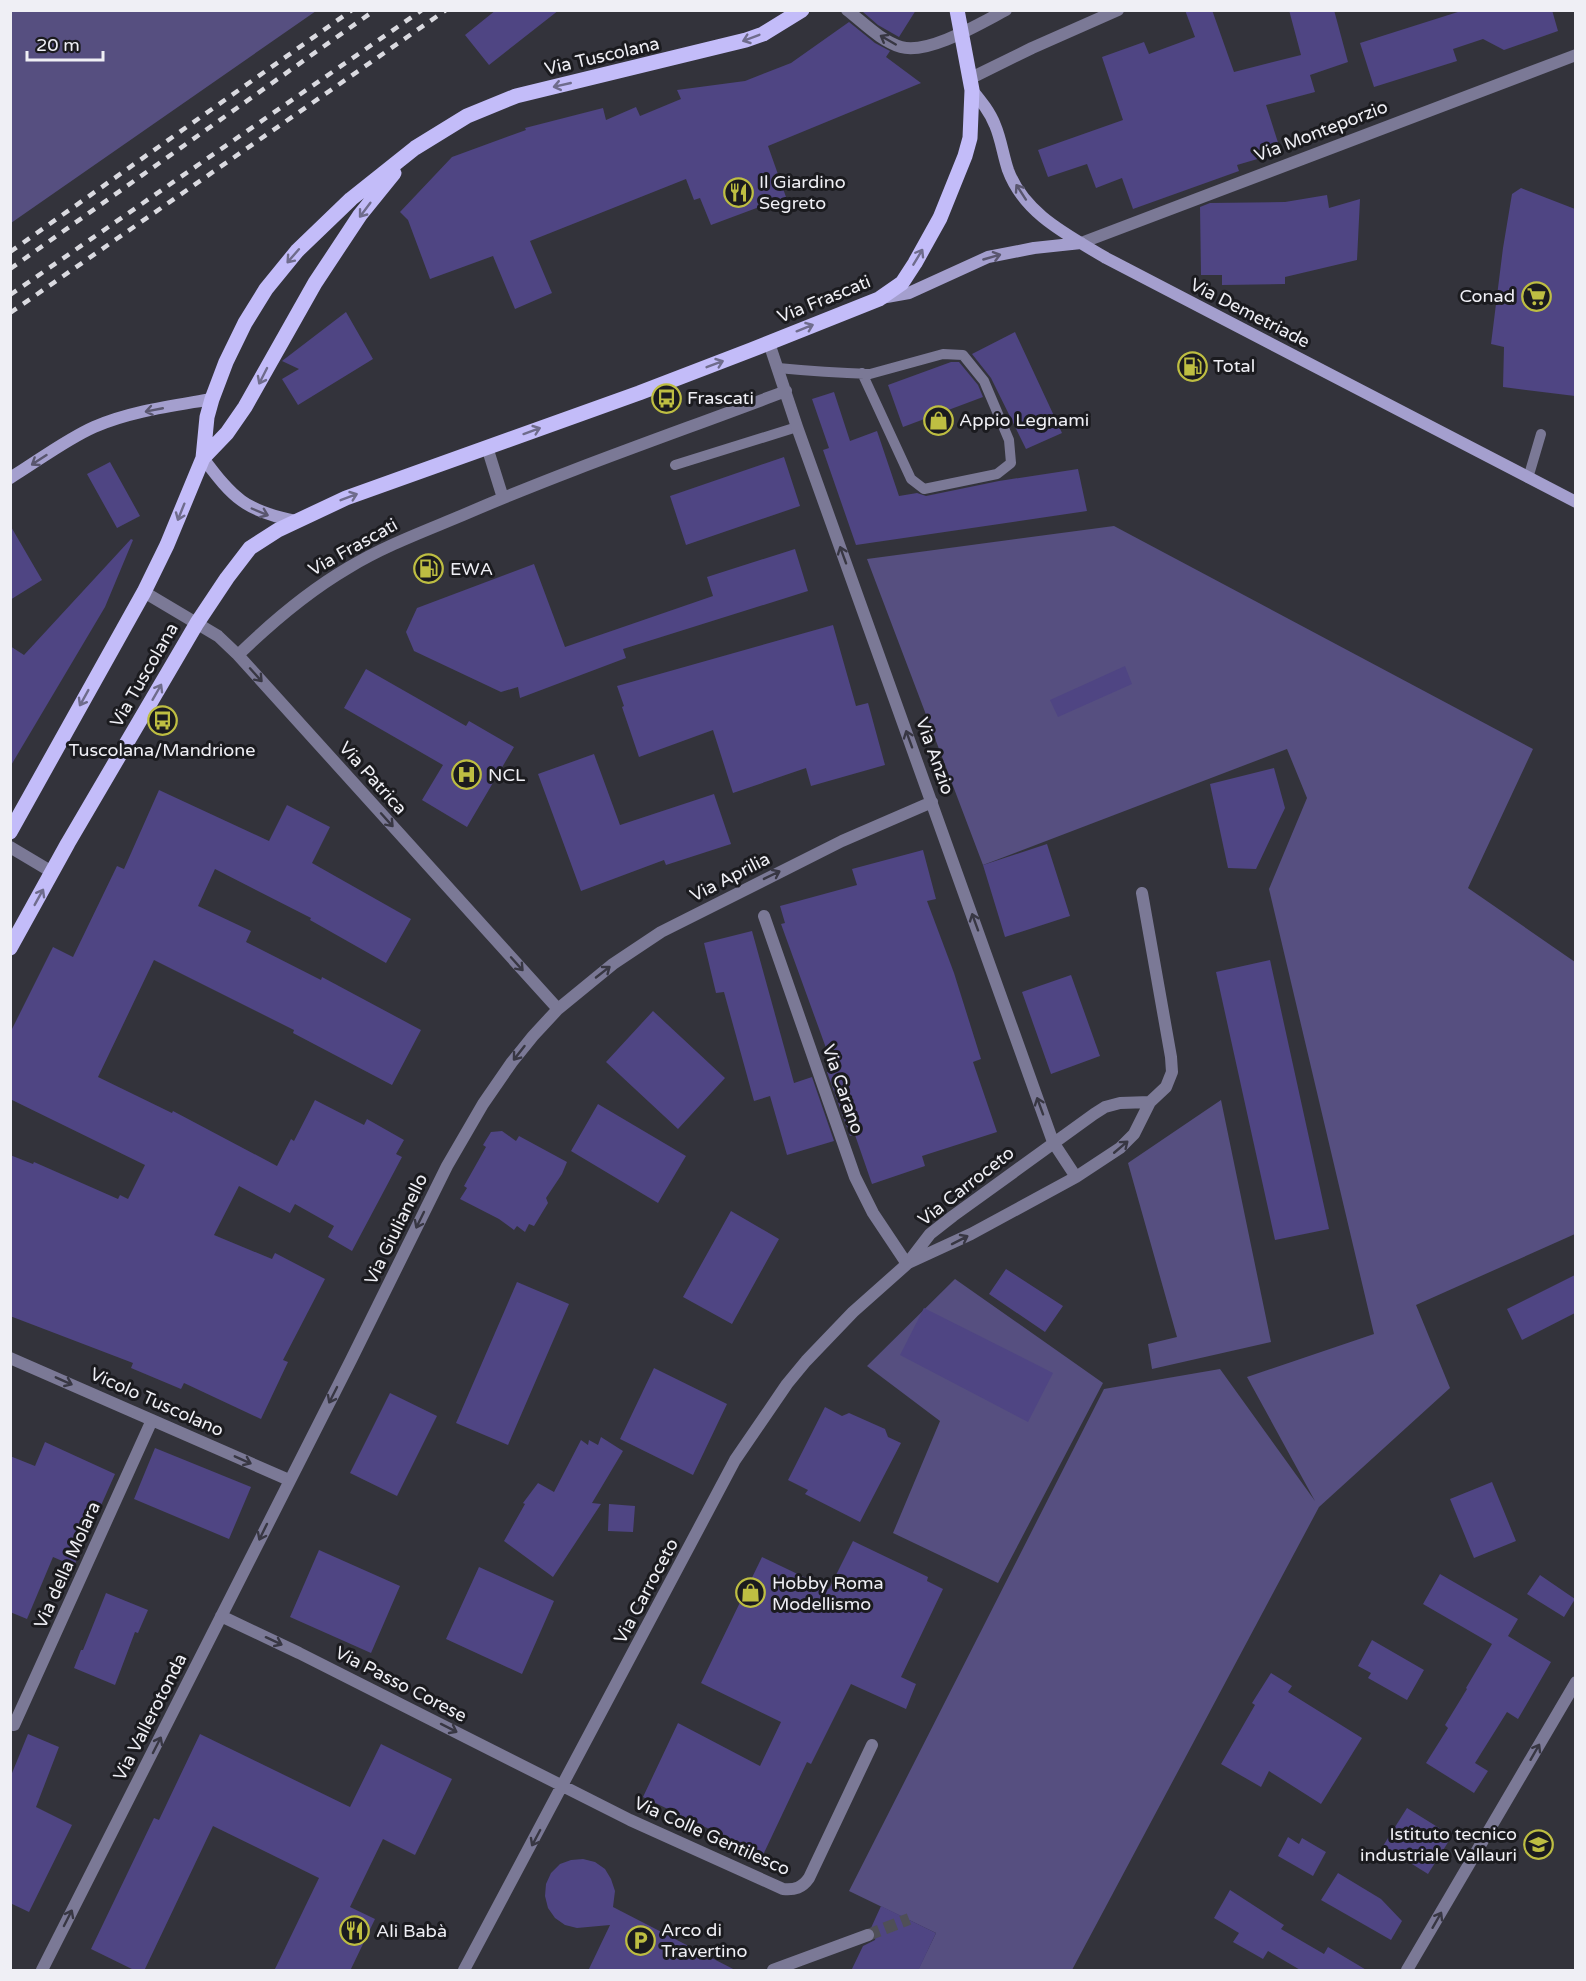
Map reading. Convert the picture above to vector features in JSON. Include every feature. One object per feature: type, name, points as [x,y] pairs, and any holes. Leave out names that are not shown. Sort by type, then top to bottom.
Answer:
[{"type":"main road","name":"Via Tuscolana","points":[[10,832],[144,592],[167,545],[203,458],[207,417],[212,399],[226,362],[245,323],[276,276],[297,251],[351,200],[415,148],[467,116],[516,96],[731,45],[763,34],[802,10]]},
{"type":"main road","name":"Via Frascati","points":[[296,521],[346,498],[639,393],[769,343],[879,299],[895,289],[907,276],[928,242],[949,197],[970,138],[972,84],[957,10]]},
{"type":"main road","name":"Via Tuscolana","points":[[203,458],[227,433],[250,400],[315,283],[339,247],[373,199],[415,148]]},
{"type":"main road","name":"Via Tuscolana","points":[[10,948],[197,623],[226,578],[250,548],[265,537],[296,521]]},
{"type":"street","points":[[847,10],[884,38],[907,48],[928,47],[1006,10]]},
{"type":"street","points":[[972,84],[1032,48],[1118,10]]},
{"type":"street","name":"Via Monteporzio","points":[[1081,243],[1575,55]]},
{"type":"street","name":"Via Demetriade","points":[[972,84],[995,124],[1008,171],[1022,195],[1039,215],[1116,264],[1575,502]]},
{"type":"street","points":[[879,299],[909,293],[988,257],[1027,249],[1081,243]]},
{"type":"street","name":"Via Anzio","points":[[769,343],[1053,1142],[1076,1177]]},
{"type":"street","name":"Via Frascati","points":[[238,655],[273,621],[319,587],[349,567],[391,546],[503,498],[786,391]]},
{"type":"street","points":[[10,478],[76,436],[95,427],[134,414],[212,399]]},
{"type":"street","points":[[487,447],[503,498]]},
{"type":"street","points":[[203,458],[224,486],[250,507],[264,514],[296,521]]},
{"type":"street","name":"Via Patrica","points":[[144,592],[218,636],[238,655],[558,1009]]},
{"type":"street","name":"Via Aprilia","points":[[558,1009],[613,964],[661,932],[842,841],[932,802]]},
{"type":"street","points":[[10,847],[52,872]]},
{"type":"street","name":"Via Carroceto","points":[[907,1263],[953,1244],[1104,1160],[1128,1143],[1150,1102],[1166,1087],[1170,1079],[1172,1063],[1142,893]]},
{"type":"street","name":"Via Carano","points":[[764,916],[855,1177],[873,1213],[907,1263]]},
{"type":"street","name":"Via Giulianello","points":[[289,1480],[466,1131],[512,1062],[558,1009]]},
{"type":"street","name":"Via Carroceto","points":[[464,1971],[735,1460],[787,1384],[854,1312],[907,1263],[930,1234],[953,1216],[1094,1114],[1113,1104],[1150,1102]]},
{"type":"street","name":"Vicolo Tuscolano","points":[[10,1358],[289,1480]]},
{"type":"street","name":"Via della Molara","points":[[14,1725],[152,1420]]},
{"type":"street","name":"Via Vallerotonda","points":[[42,1971],[289,1480]]},
{"type":"street","name":"Via Passo Corese","points":[[221,1616],[563,1786]]},
{"type":"street","points":[[1407,1971],[1575,1682]]},
{"type":"street","name":"Via Colle Gentilesco","points":[[563,1786],[630,1820],[773,1885],[792,1890],[800,1888],[809,1878],[872,1745]]},
{"type":"street","points":[[773,1971],[868,1935]]},
{"type":"lane","points":[[778,368],[870,374],[943,354],[963,355],[984,381],[1010,440],[1011,463],[998,474],[924,489],[911,479],[862,374]]},
{"type":"lane","points":[[675,465],[797,427]]},
{"type":"lane","points":[[1528,478],[1541,434]]},
{"type":"shaded area","points":[[11,10],[316,10],[316,11],[11,223]]},
{"type":"shaded area","points":[[1114,526],[1533,749],[1468,888],[1575,962],[1575,1234],[1416,1305],[1450,1388],[1319,1507],[1072,1970],[918,1970],[936,1933],[849,1891],[1104,1389],[1220,1369],[1315,1501],[1247,1377],[1374,1334],[1269,889],[1307,798],[1287,749],[983,865],[867,559]]},
{"type":"shaded area","points":[[1221,1100],[1271,1342],[1152,1369],[1148,1344],[1177,1337],[1128,1163]]},
{"type":"shaded area","points":[[955,1279],[1103,1383],[998,1583],[893,1533],[940,1421],[867,1366]]},
{"type":"building","points":[[496,10],[559,10],[489,65],[465,35]]},
{"type":"building","points":[[865,10],[916,10],[899,37],[878,25],[863,12]]},
{"type":"building","points":[[1185,10],[1212,10],[1234,72],[1301,55],[1289,10],[1334,10],[1348,62],[1310,75],[1315,92],[1266,105],[1281,152],[1237,165],[1239,171],[1133,209],[1122,178],[1096,188],[1087,164],[1048,177],[1038,150],[1123,120],[1102,57],[1144,42],[1149,54],[1195,37]]},
{"type":"building","points":[[1552,10],[1558,31],[1504,50],[1483,39],[1453,49],[1457,61],[1374,87],[1360,43],[1461,11]]},
{"type":"building","points":[[849,22],[875,43],[890,51],[886,57],[921,83],[768,146],[786,197],[711,225],[700,198],[694,200],[686,179],[530,241],[552,293],[515,309],[493,256],[430,279],[408,220],[400,212],[452,157],[526,130],[525,128],[603,108],[606,120],[636,107],[640,116],[681,99],[677,90],[745,81],[791,63]]},
{"type":"building","name":"Conad","points":[[1521,188],[1575,209],[1575,396],[1503,387],[1504,347],[1491,344],[1512,194]]},
{"type":"building","points":[[1327,195],[1329,208],[1360,199],[1357,260],[1285,277],[1285,284],[1222,285],[1222,275],[1201,275],[1200,207],[1210,203],[1285,202]]},
{"type":"building","points":[[346,312],[373,359],[298,405],[282,379],[299,369],[282,361]]},
{"type":"building","points":[[1015,332],[1062,433],[1026,449],[991,378],[972,354]]},
{"type":"building","points":[[951,362],[959,362],[978,385],[983,397],[903,427],[888,385]]},
{"type":"building","points":[[834,392],[850,441],[877,431],[899,496],[917,493],[926,496],[999,481],[1078,469],[1087,511],[856,545],[823,450],[829,448],[812,399]]},
{"type":"building","points":[[784,457],[800,506],[686,545],[670,496]]},
{"type":"building","points":[[110,462],[140,516],[117,528],[87,474]]},
{"type":"building","points":[[10,525],[42,580],[10,600]]},
{"type":"building","points":[[131,539],[133,540],[105,607],[10,767],[10,646],[24,655]]},
{"type":"building","points":[[795,549],[808,591],[623,649],[626,658],[520,698],[518,687],[501,692],[414,651],[406,632],[417,608],[534,564],[565,647],[713,596],[707,577]]},
{"type":"building","points":[[833,625],[856,706],[868,703],[885,765],[811,786],[806,768],[733,793],[713,730],[639,757],[617,686]]},
{"type":"building","points":[[1125,666],[1132,684],[1058,717],[1050,700]]},
{"type":"building","points":[[366,669],[466,726],[469,721],[514,747],[467,827],[422,800],[443,765],[344,708]]},
{"type":"building","points":[[594,754],[620,825],[714,794],[731,844],[666,865],[664,860],[581,891],[538,774]]},
{"type":"building","points":[[1274,768],[1285,808],[1256,869],[1228,868],[1210,784]]},
{"type":"building","points":[[159,790],[269,841],[287,805],[330,827],[312,863],[411,919],[386,963],[310,920],[311,918],[215,869],[198,906],[251,931],[246,942],[321,980],[322,977],[421,1030],[392,1085],[293,1033],[294,1030],[154,960],[98,1077],[172,1113],[173,1111],[277,1166],[291,1139],[294,1141],[315,1100],[364,1125],[367,1119],[404,1140],[396,1154],[402,1157],[352,1251],[328,1237],[334,1226],[295,1204],[290,1213],[239,1186],[214,1235],[272,1259],[275,1253],[325,1279],[283,1360],[288,1362],[261,1419],[184,1383],[181,1389],[131,1368],[133,1363],[10,1316],[10,1155],[33,1164],[34,1162],[118,1199],[120,1195],[128,1199],[145,1165],[10,1099],[10,1033],[53,947],[73,957],[117,866],[124,869]]},
{"type":"building","points":[[1047,844],[1070,916],[1005,937],[983,865]]},
{"type":"building","points":[[923,850],[936,899],[927,901],[954,973],[981,1059],[973,1062],[997,1132],[922,1156],[925,1166],[872,1184],[855,1135],[850,1136],[827,1072],[834,1070],[781,924],[785,923],[780,906],[857,885],[852,869]]},
{"type":"building","points":[[752,931],[794,1083],[812,1077],[834,1141],[787,1155],[770,1096],[754,1101],[724,992],[716,993],[704,943]]},
{"type":"building","points":[[1270,960],[1329,1229],[1275,1240],[1216,972]]},
{"type":"building","points":[[1071,975],[1100,1056],[1051,1074],[1022,992]]},
{"type":"building","points":[[653,1011],[725,1078],[678,1129],[606,1062]]},
{"type":"building","points":[[598,1104],[686,1156],[658,1203],[571,1151]]},
{"type":"building","points":[[502,1131],[516,1141],[519,1136],[567,1162],[546,1198],[548,1203],[534,1226],[529,1224],[525,1232],[517,1226],[514,1230],[499,1219],[460,1199],[467,1188],[464,1186],[486,1147],[483,1145],[491,1132]]},
{"type":"building","points":[[731,1211],[779,1239],[732,1324],[683,1297]]},
{"type":"building","points":[[1006,1269],[1063,1306],[1045,1332],[989,1294]]},
{"type":"building","points":[[1575,1275],[1575,1313],[1522,1340],[1507,1309]]},
{"type":"building","points":[[517,1282],[569,1304],[508,1445],[456,1423]]},
{"type":"building","points":[[924,1308],[1053,1373],[1028,1422],[900,1355]]},
{"type":"building","points":[[654,1368],[727,1404],[693,1475],[620,1439]]},
{"type":"building","points":[[390,1393],[437,1416],[397,1496],[350,1473]]},
{"type":"building","points":[[825,1407],[842,1416],[849,1413],[885,1429],[888,1437],[901,1443],[860,1522],[805,1494],[808,1490],[788,1480]]},
{"type":"building","points":[[601,1437],[623,1451],[592,1503],[601,1504],[553,1577],[504,1541],[525,1504],[523,1503],[538,1483],[554,1492],[581,1440],[588,1445],[589,1440],[598,1445]]},
{"type":"building","points":[[45,1442],[115,1474],[74,1566],[53,1557],[27,1619],[10,1612],[10,1456],[35,1466]]},
{"type":"building","points":[[155,1448],[251,1487],[229,1539],[134,1499]]},
{"type":"building","points":[[1492,1482],[1516,1541],[1474,1558],[1450,1499]]},
{"type":"building","points":[[609,1504],[635,1506],[633,1532],[608,1531]]},
{"type":"building","points":[[853,1541],[928,1577],[927,1581],[943,1589],[901,1677],[916,1684],[906,1709],[851,1684],[811,1764],[807,1762],[763,1855],[643,1797],[678,1723],[760,1766],[781,1722],[701,1683],[762,1557],[829,1589]]},
{"type":"building","points":[[319,1550],[400,1586],[371,1653],[290,1617]]},
{"type":"building","points":[[479,1567],[554,1601],[522,1674],[446,1639]]},
{"type":"building","points":[[1440,1574],[1518,1619],[1508,1636],[1551,1662],[1518,1719],[1507,1712],[1475,1763],[1488,1771],[1474,1793],[1426,1763],[1448,1728],[1445,1725],[1492,1644],[1423,1604]]},
{"type":"building","points":[[1540,1575],[1575,1599],[1564,1617],[1527,1594]]},
{"type":"building","points":[[106,1593],[148,1610],[138,1633],[135,1632],[115,1685],[74,1668]]},
{"type":"building","points":[[1372,1640],[1424,1670],[1407,1700],[1368,1678],[1371,1673],[1358,1666]]},
{"type":"building","points":[[1271,1673],[1292,1686],[1288,1692],[1362,1738],[1321,1804],[1269,1771],[1261,1787],[1221,1764],[1255,1705],[1252,1703]]},
{"type":"building","points":[[28,1734],[59,1747],[36,1807],[72,1825],[29,1912],[10,1903],[10,1778]]},
{"type":"building","points":[[200,1734],[350,1807],[381,1744],[452,1779],[415,1855],[383,1839],[350,1907],[375,1919],[350,1971],[274,1971],[319,1878],[213,1826],[144,1971],[136,1971],[91,1949],[154,1818],[159,1820]]},
{"type":"building","points":[[1407,1808],[1452,1836],[1428,1874],[1383,1846]]},
{"type":"building","points":[[1288,1837],[1299,1844],[1302,1838],[1326,1852],[1313,1876],[1278,1856]]},
{"type":"building","points":[[583,1859],[595,1862],[605,1869],[615,1891],[613,1907],[737,1971],[588,1971],[610,1925],[577,1928],[565,1925],[555,1918],[548,1908],[545,1896],[546,1884],[551,1873],[560,1864]]},
{"type":"building","points":[[1338,1873],[1381,1899],[1402,1921],[1391,1940],[1321,1900]]},
{"type":"building","points":[[1230,1890],[1284,1925],[1281,1929],[1324,1954],[1328,1947],[1368,1971],[1302,1971],[1268,1951],[1263,1959],[1233,1942],[1239,1933],[1214,1918]]},
{"type":"building","points":[[881,1906],[936,1933],[918,1971],[851,1971],[863,1946],[875,1940],[876,1933],[871,1928]]},
{"type":"tunnel","points":[[868,1935],[909,1919]]},
{"type":"railway","points":[[10,252],[352,10]]},
{"type":"railway","points":[[10,269],[375,10]]},
{"type":"railway","points":[[10,295],[422,10]]},
{"type":"railway","points":[[10,313],[446,10]]},
{"type":"place","name":"Il Giardino Segreto","points":[[738,192]]},
{"type":"place","name":"Conad","points":[[1536,296]]},
{"type":"place","name":"Total","points":[[1192,366]]},
{"type":"place","name":"Frascati","points":[[666,398]]},
{"type":"place","name":"Appio Legnami","points":[[938,420]]},
{"type":"place","name":"EWA","points":[[429,569]]},
{"type":"place","name":"Tuscolana/Mandrione","points":[[162,721]]},
{"type":"place","name":"NCL","points":[[467,775]]},
{"type":"place","name":"Hobby Roma Modellismo","points":[[751,1593]]},
{"type":"place","name":"Istituto tecnico industriale Vallauri","points":[[1538,1844]]},
{"type":"place","name":"Ali Babà","points":[[355,1931]]},
{"type":"place","name":"Arco di Travertino","points":[[640,1940]]}]
